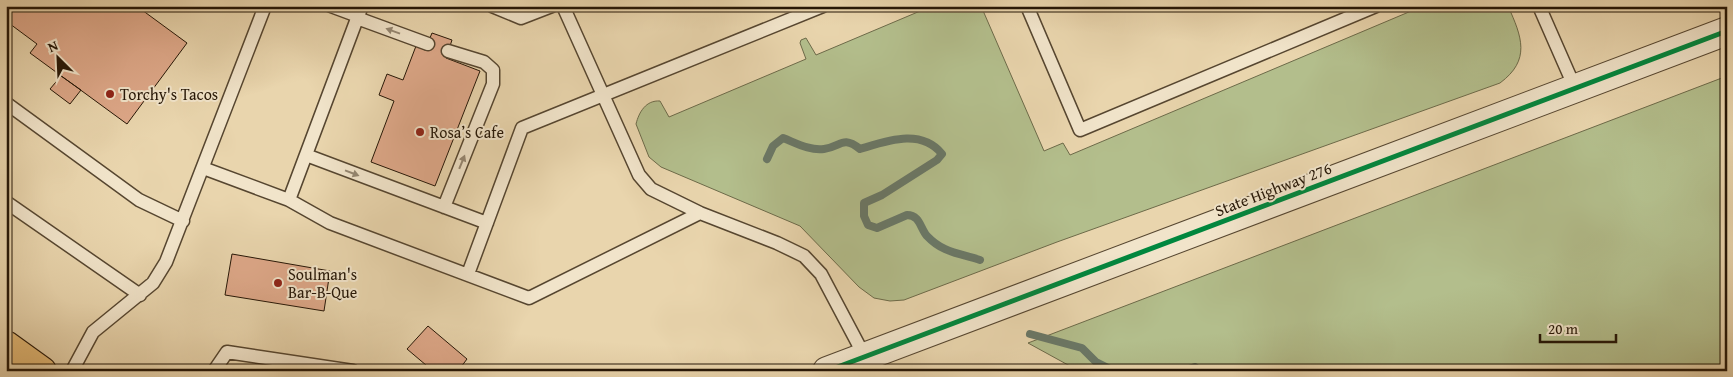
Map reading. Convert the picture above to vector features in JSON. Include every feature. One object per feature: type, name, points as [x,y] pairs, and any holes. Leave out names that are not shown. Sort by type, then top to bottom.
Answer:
[{"type":"main road","points":[[6,345],[42,371]]},
{"type":"street","name":"State Highway 276","points":[[827,371],[1727,30]]},
{"type":"lane","points":[[72,371],[93,332],[153,283],[166,262],[265,6]]},
{"type":"lane","points":[[331,6],[359,13],[428,44]]},
{"type":"lane","points":[[492,6],[521,18],[552,6]]},
{"type":"lane","points":[[563,6],[601,95],[639,175],[651,190],[700,213],[777,243],[804,256],[821,274],[864,357]]},
{"type":"lane","points":[[468,274],[522,128],[822,6]]},
{"type":"lane","points":[[1027,6],[1080,130],[1376,6]]},
{"type":"lane","points":[[1539,6],[1575,88]]},
{"type":"lane","points":[[289,200],[359,13]]},
{"type":"lane","points":[[444,207],[493,84],[493,70],[484,62],[448,51]]},
{"type":"lane","points":[[6,103],[139,200],[183,221]]},
{"type":"lane","points":[[306,155],[487,223]]},
{"type":"lane","points":[[203,168],[289,200],[330,223],[529,298],[700,213]]},
{"type":"lane","points":[[6,202],[140,295]]},
{"type":"lane","points":[[214,371],[227,352],[353,371]]},
{"type":"green space","points":[[932,6],[981,6],[1044,151],[1063,143],[1070,155],[1423,6],[1508,6],[1517,28],[1521,48],[1516,66],[1500,83],[1057,242],[904,300],[890,301],[874,298],[859,287],[800,226],[661,167],[649,157],[636,124],[641,111],[651,102],[660,101],[669,117],[806,59],[800,43],[801,40],[806,38],[816,55]]},
{"type":"green space","points":[[1727,76],[1727,371],[1079,371],[1028,343]]},
{"type":"building","points":[[13,6],[145,6],[142,10],[187,43],[127,124],[30,53],[37,44],[6,21],[6,16]]},
{"type":"building","name":"Rosa’s Cafe","points":[[432,33],[452,40],[446,58],[480,71],[435,186],[371,162],[394,101],[379,95],[387,74],[403,80],[416,46],[425,50]]},
{"type":"building","points":[[61,76],[81,90],[70,104],[50,89]]},
{"type":"building","name":"Soulman's Bar-B-Que","points":[[232,254],[330,271],[324,311],[225,295]]},
{"type":"building","points":[[428,326],[467,359],[458,371],[433,371],[407,349]]},
{"type":"waterway","points":[[767,159],[773,146],[783,138],[814,149],[830,148],[845,142],[860,149],[892,140],[914,139],[924,141],[934,146],[942,154],[937,160],[882,195],[864,203],[864,216],[868,225],[877,228],[907,215],[915,217],[927,236],[939,246],[980,260]]},
{"type":"waterway","points":[[1030,334],[1082,348],[1096,362],[1114,371]]},
{"type":"waterway","points":[[1183,371],[1195,367],[1198,371]]},
{"type":"cycle path","points":[[827,371],[1727,31]]},
{"type":"place","name":"Torchy's Tacos","points":[[110,94]]},
{"type":"place","name":"Rosa’s Cafe","points":[[420,132]]},
{"type":"place","name":"Soulman's Bar-B-Que","points":[[278,283]]}]
